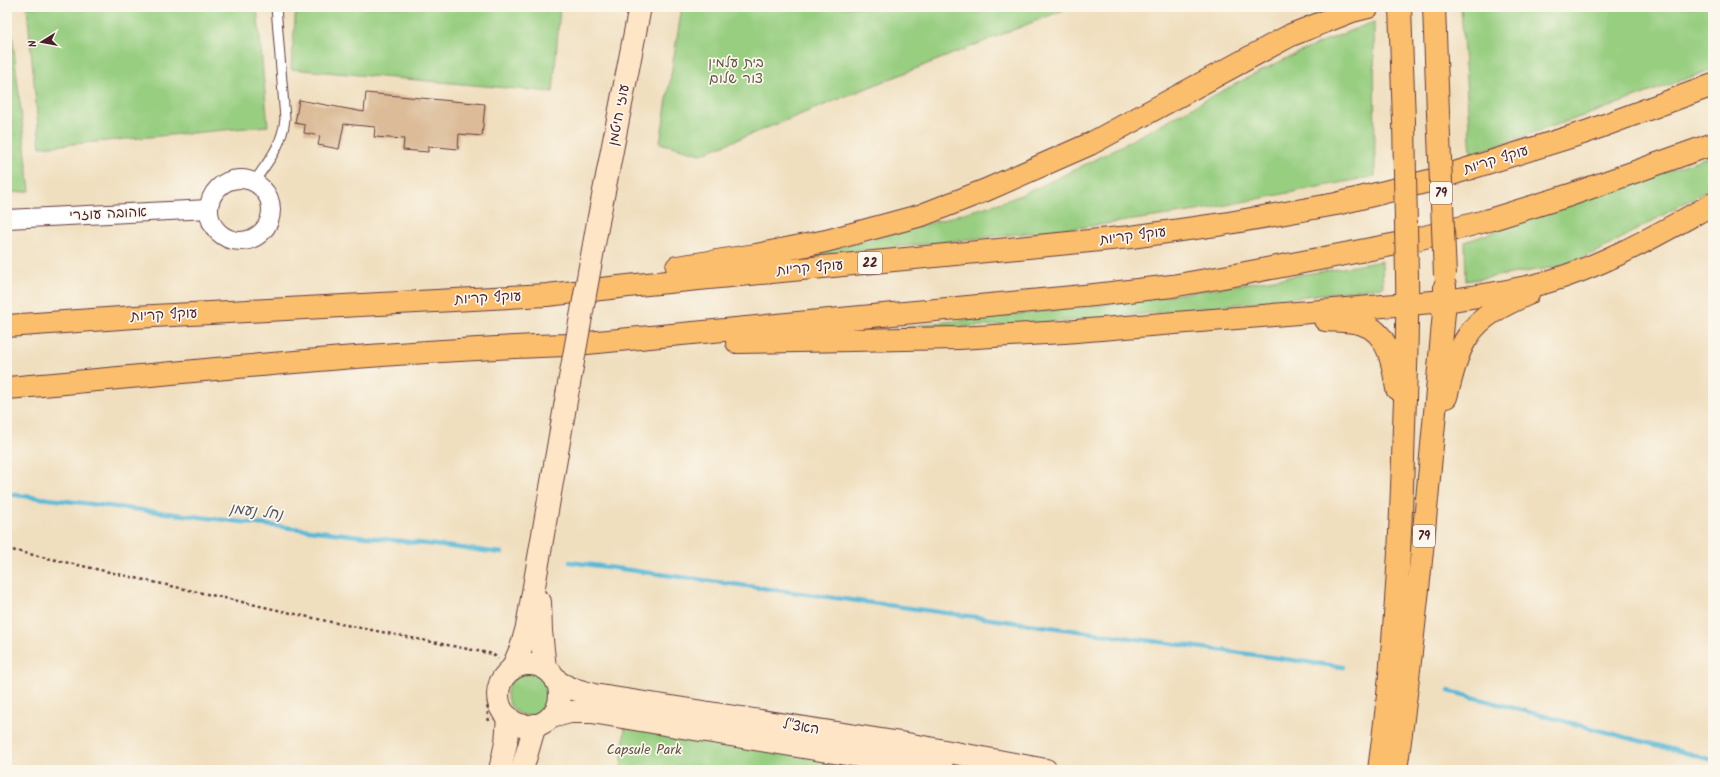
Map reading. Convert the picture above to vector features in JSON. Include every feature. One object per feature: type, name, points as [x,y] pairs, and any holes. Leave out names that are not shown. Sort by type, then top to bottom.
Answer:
[{"type":"highway","points":[[1291,35],[1327,7]]},
{"type":"highway","points":[[484,298],[763,254],[826,241],[922,215],[986,190],[1090,144],[1291,35],[1352,11],[1368,7]]},
{"type":"highway","name":"79","points":[[1379,770],[1395,634],[1404,456],[1408,303],[1400,7]]},
{"type":"highway","name":"79","points":[[1396,770],[1413,641],[1445,301],[1434,7]]},
{"type":"highway","name":"עוקף קריות","points":[[7,326],[134,317],[548,295],[1123,238],[1223,224],[1336,204],[1429,181],[1586,132],[1713,85]]},
{"type":"highway","points":[[566,344],[1094,295],[1172,286],[1402,242],[1490,220],[1570,195],[1713,144]]},
{"type":"highway","points":[[1433,436],[1458,358],[1468,336],[1482,319],[1496,310],[1630,248],[1713,204]]},
{"type":"highway","points":[[7,388],[404,353],[494,347],[566,344],[958,338],[1064,332],[1445,301],[1486,295],[1547,282],[1580,270]]},
{"type":"highway","points":[[1256,316],[1347,322],[1362,324],[1375,330],[1386,346],[1392,363],[1397,388],[1398,416],[1404,456]]},
{"type":"main road","name":"עוזי חיטמן","points":[[543,537],[598,222],[640,7]]},
{"type":"main road","points":[[543,537],[527,626],[510,670],[502,680],[498,699],[502,709],[508,717],[516,722],[526,725],[543,721]]},
{"type":"main road","points":[[522,770],[543,721],[556,709],[560,691],[551,675],[541,631],[540,595],[543,537]]},
{"type":"main road","points":[[510,670],[526,664],[536,665],[551,675]]},
{"type":"main road","name":"האצ\"ל","points":[[551,675],[570,688],[594,695],[907,744],[1046,770]]},
{"type":"main road","name":"האצ\"ל","points":[[543,721],[570,712],[592,712],[943,770]]},
{"type":"main road","points":[[500,770],[506,743],[508,717]]},
{"type":"street","points":[[244,179],[254,182],[262,188],[268,197],[270,207],[268,222],[259,234],[250,239],[240,241],[222,235],[215,228],[210,219],[209,209],[211,199],[216,190],[224,183],[234,180],[244,179]]},
{"type":"street","name":"אהובה עוזרי","points":[[7,219],[209,209]]},
{"type":"lane","points":[[254,182],[277,148],[284,129],[285,119],[276,7]]},
{"type":"path","points":[[7,549],[331,622],[494,654],[510,670]]},
{"type":"green space","points":[[7,7],[9,7],[30,191],[7,193]]},
{"type":"green space","points":[[27,7],[257,7],[268,126],[40,147]]},
{"type":"green space","points":[[296,7],[560,7],[553,92],[291,69]]},
{"type":"green space","name":"בית עלמין צור שלום","points":[[682,7],[1071,7],[701,154],[660,143]]},
{"type":"green space","points":[[1713,7],[1713,69],[1592,113],[1471,154],[1461,8]]},
{"type":"green space","points":[[1374,22],[1375,176],[1196,211],[1084,227],[793,258],[901,232],[1016,197],[1106,154],[1282,61],[1327,40]]},
{"type":"green space","points":[[1713,155],[1713,187],[1597,252],[1556,267],[1466,281],[1465,242]]},
{"type":"green space","points":[[1382,261],[1383,287],[1138,315],[1016,324],[893,328],[1134,301]]},
{"type":"green space","points":[[525,672],[533,672],[545,678],[551,690],[551,698],[545,710],[533,716],[525,716],[513,710],[507,698],[507,690],[513,678]]},
{"type":"green space","name":"Capsule Park","points":[[625,727],[895,770],[621,770]]},
{"type":"building","points":[[366,93],[485,104],[482,136],[459,134],[458,149],[428,146],[428,152],[403,150],[404,139],[374,137],[375,127],[344,124],[339,149],[318,145],[320,136],[304,133],[305,125],[295,123],[299,100],[364,112]]},
{"type":"waterway","name":"נחל נעמן","points":[[7,494],[502,553]]},
{"type":"waterway","points":[[570,562],[1343,667]]},
{"type":"waterway","points":[[1449,691],[1713,760]]}]
